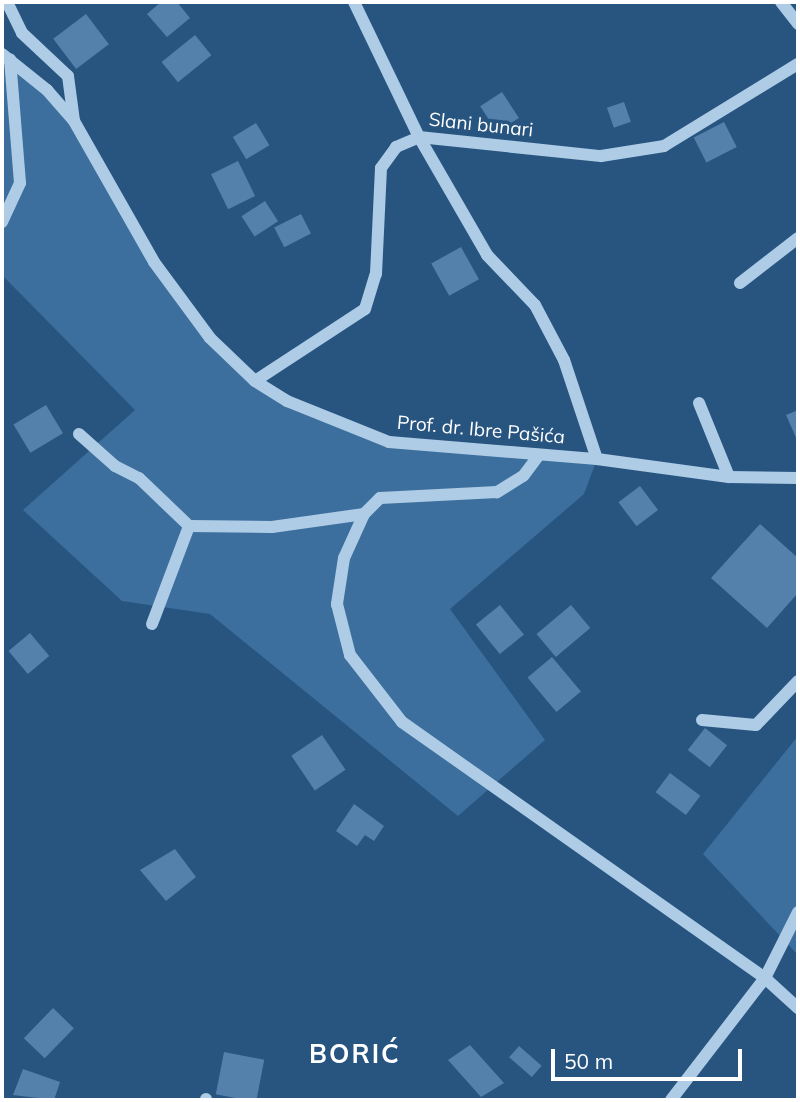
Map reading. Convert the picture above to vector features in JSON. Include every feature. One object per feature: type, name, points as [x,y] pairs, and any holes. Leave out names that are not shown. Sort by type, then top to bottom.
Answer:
[{"type":"street","points":[[7,2],[22,33],[68,76],[74,121]]},
{"type":"street","points":[[355,2],[419,137],[487,255],[535,305],[564,359],[597,459]]},
{"type":"street","points":[[781,2],[798,24]]},
{"type":"street","points":[[2,222],[20,183],[6,57]]},
{"type":"street","name":"Prof. dr. Ibre Pašića","points":[[6,57],[74,121],[154,262],[210,338],[255,381],[335,424],[389,442],[597,459],[729,477],[798,478]]},
{"type":"street","name":"Slani bunari","points":[[255,381],[365,309],[376,274],[381,168],[396,147],[419,137],[601,156],[664,146],[798,64]]},
{"type":"street","points":[[740,284],[798,238]]},
{"type":"street","points":[[699,403],[729,477]]},
{"type":"street","points":[[79,434],[115,466],[139,478],[189,526],[272,527],[364,514]]},
{"type":"street","points":[[539,455],[523,476],[497,492],[380,498],[364,514],[344,558],[337,604],[349,656],[402,722],[765,978],[798,1008]]},
{"type":"street","points":[[152,624],[189,526]]},
{"type":"street","points":[[702,720],[755,725],[798,681]]},
{"type":"street","points":[[671,1100],[765,978],[798,912]]},
{"type":"shaded area","points":[[2,54],[74,121],[154,262],[210,338],[255,381],[389,442],[597,459],[584,494],[450,609],[545,740],[458,816],[210,614],[122,601],[23,510],[135,410],[2,275]]},
{"type":"shaded area","points":[[798,736],[798,955],[703,854]]},
{"type":"building","points":[[161,2],[177,2],[190,18],[167,37],[147,14]]},
{"type":"building","points":[[86,14],[109,44],[76,69],[53,39]]},
{"type":"building","points":[[195,35],[211,55],[178,82],[162,62]]},
{"type":"building","points":[[502,92],[519,118],[497,132],[480,106]]},
{"type":"building","points":[[624,102],[631,122],[614,128],[607,108]]},
{"type":"building","points":[[724,122],[737,147],[706,162],[694,137]]},
{"type":"building","points":[[256,123],[269,145],[246,159],[233,137]]},
{"type":"building","points":[[238,161],[255,196],[228,209],[211,174]]},
{"type":"building","points":[[265,201],[278,221],[255,236],[242,216]]},
{"type":"building","points":[[301,214],[311,234],[284,247],[274,228]]},
{"type":"building","points":[[461,247],[479,279],[449,296],[431,263]]},
{"type":"building","points":[[46,405],[63,433],[30,453],[13,425]]},
{"type":"building","points":[[798,410],[798,442],[786,415]]},
{"type":"building","points":[[640,486],[658,510],[636,526],[618,502]]},
{"type":"building","points":[[760,524],[798,558],[798,593],[767,628],[711,578]]},
{"type":"building","points":[[500,605],[524,635],[500,654],[476,625]]},
{"type":"building","points":[[571,605],[590,628],[556,657],[537,634]]},
{"type":"building","points":[[30,633],[49,656],[28,674],[9,651]]},
{"type":"building","points":[[552,657],[581,691],[556,712],[527,678]]},
{"type":"building","points":[[705,728],[727,745],[710,767],[688,750]]},
{"type":"building","points":[[322,735],[345,770],[315,791],[291,756]]},
{"type":"building","points":[[670,773],[700,796],[686,815],[656,792]]},
{"type":"building","points":[[354,804],[384,826],[374,841],[365,835],[357,846],[336,831]]},
{"type":"building","points":[[175,849],[196,877],[166,901],[140,870]]},
{"type":"building","points":[[53,1008],[74,1028],[45,1058],[24,1038]]},
{"type":"building","points":[[470,1045],[504,1083],[481,1097],[448,1060]]},
{"type":"building","points":[[519,1046],[542,1066],[532,1077],[509,1057]]},
{"type":"building","points":[[224,1052],[264,1060],[256,1100],[216,1094]]},
{"type":"building","points":[[23,1069],[60,1082],[54,1100],[13,1095]]},
{"type":"district","name":"BORIĆ","points":[[355,1054]]}]
